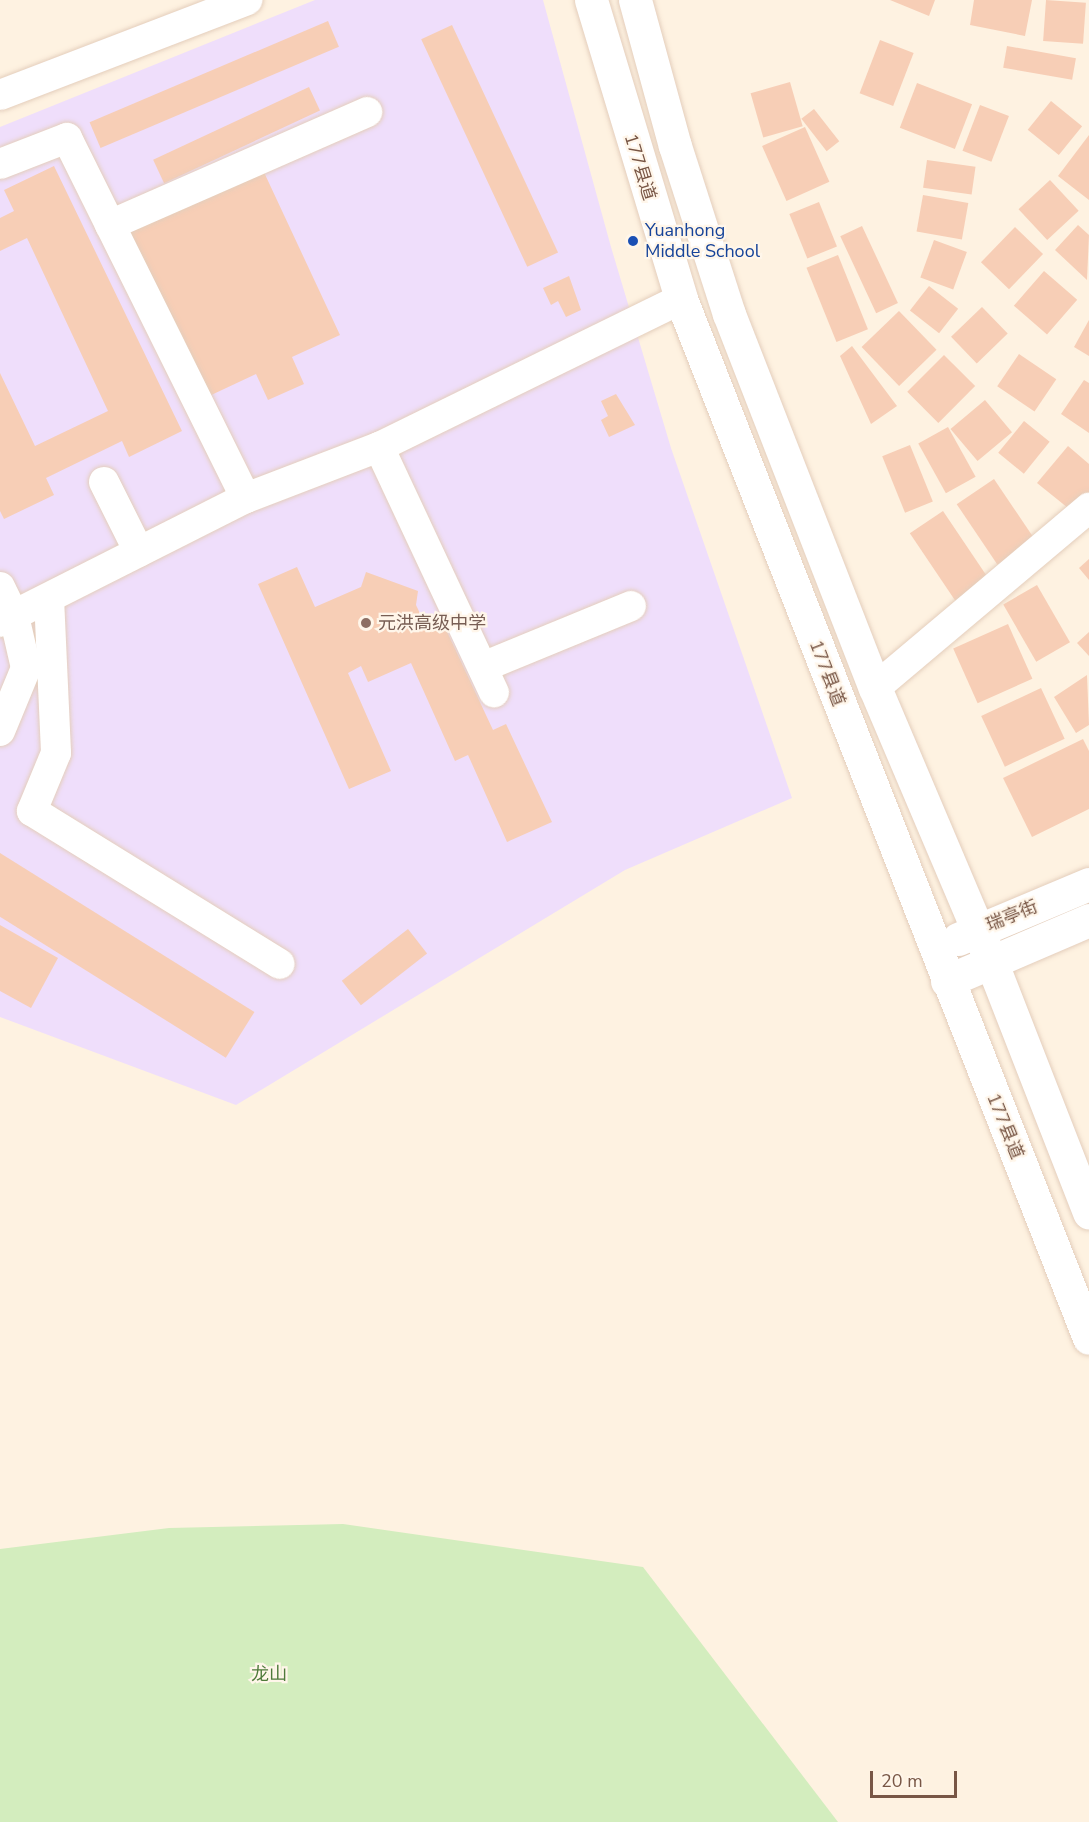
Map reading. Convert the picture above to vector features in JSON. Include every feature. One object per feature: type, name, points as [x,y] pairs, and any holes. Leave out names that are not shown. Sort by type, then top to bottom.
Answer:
[{"type":"main road","name":"177县道","points":[[591,0],[681,299],[1089,1338]]},
{"type":"main road","points":[[635,0],[675,146],[729,314],[875,688],[991,960],[1089,1213]]},
{"type":"main road","name":"瑞亭街","points":[[935,949],[1089,884]]},
{"type":"main road","name":"瑞亭街","points":[[947,981],[991,960],[1089,920]]},
{"type":"street","points":[[0,94],[247,0]]},
{"type":"street","points":[[110,225],[368,112]]},
{"type":"street","points":[[0,164],[67,138],[246,498]]},
{"type":"street","points":[[7,619],[246,498],[379,447],[681,299]]},
{"type":"street","points":[[379,447],[489,680],[631,606]]},
{"type":"street","points":[[104,482],[139,552]]},
{"type":"street","points":[[875,688],[1089,508]]},
{"type":"street","points":[[0,587],[7,619],[26,668],[0,731]]},
{"type":"street","points":[[50,598],[56,753],[32,811],[280,964]]},
{"type":"shaded area","name":"元洪高级中学","points":[[315,0],[543,0],[611,247],[671,448],[792,798],[625,870],[236,1105],[0,1017],[0,127]]},
{"type":"green space","name":"龙山","points":[[343,1524],[643,1567],[838,1822],[0,1822],[0,1549],[169,1528]]},
{"type":"building","points":[[890,0],[935,0],[929,16]]},
{"type":"building","points":[[974,0],[1032,0],[1025,36],[970,25]]},
{"type":"building","points":[[1046,0],[1086,3],[1083,44],[1043,41]]},
{"type":"building","points":[[328,21],[339,47],[101,148],[90,122]]},
{"type":"building","points":[[452,25],[558,252],[527,267],[421,39]]},
{"type":"building","points":[[880,40],[914,53],[893,106],[860,93]]},
{"type":"building","points":[[1007,46],[1076,58],[1072,80],[1003,68]]},
{"type":"building","points":[[790,82],[803,126],[763,138],[751,93]]},
{"type":"building","points":[[917,83],[972,104],[955,149],[900,128]]},
{"type":"building","points":[[309,87],[320,111],[164,183],[153,160]]},
{"type":"building","points":[[1051,101],[1082,126],[1059,155],[1028,130]]},
{"type":"building","points":[[980,105],[1009,116],[991,162],[962,151]]},
{"type":"building","points":[[814,109],[839,141],[827,151],[801,119]]},
{"type":"building","points":[[805,127],[829,182],[786,201],[762,146]]},
{"type":"building","points":[[1089,135],[1089,200],[1058,176]]},
{"type":"building","points":[[927,160],[976,167],[972,195],[923,188]]},
{"type":"building","points":[[54,166],[182,431],[129,457],[122,441],[46,478],[54,495],[4,519],[0,511],[0,373],[35,446],[108,411],[27,238],[0,251],[0,218],[14,211],[4,190]]},
{"type":"building","points":[[262,168],[340,335],[292,357],[304,384],[268,400],[256,374],[207,397],[129,230]]},
{"type":"building","points":[[1050,180],[1079,211],[1047,240],[1019,209]]},
{"type":"building","points":[[923,195],[968,203],[962,239],[917,231]]},
{"type":"building","points":[[819,202],[837,247],[807,258],[789,214]]},
{"type":"building","points":[[1078,225],[1089,235],[1087,280],[1055,250]]},
{"type":"building","points":[[862,226],[898,303],[876,313],[840,236]]},
{"type":"building","points":[[1015,227],[1043,254],[1009,289],[981,262]]},
{"type":"building","points":[[934,240],[967,252],[953,290],[920,278]]},
{"type":"building","points":[[838,255],[868,329],[836,342],[806,268]]},
{"type":"building","points":[[1044,271],[1077,300],[1047,335],[1014,306]]},
{"type":"building","points":[[569,276],[581,310],[566,317],[558,301],[551,305],[543,288]]},
{"type":"building","points":[[929,286],[958,309],[939,333],[910,310]]},
{"type":"building","points":[[982,307],[1008,334],[977,363],[951,337]]},
{"type":"building","points":[[899,311],[937,350],[899,386],[862,347]]},
{"type":"building","points":[[1089,320],[1089,356],[1074,347]]},
{"type":"building","points":[[852,346],[897,406],[871,424],[840,356]]},
{"type":"building","points":[[1019,354],[1056,379],[1034,411],[997,386]]},
{"type":"building","points":[[944,355],[975,386],[938,423],[907,392]]},
{"type":"building","points":[[1084,380],[1089,383],[1089,433],[1061,414]]},
{"type":"building","points":[[616,394],[635,425],[609,437],[601,420],[608,416],[601,401]]},
{"type":"building","points":[[985,400],[1012,432],[978,461],[951,429]]},
{"type":"building","points":[[1024,421],[1050,442],[1024,474],[998,453]]},
{"type":"building","points":[[948,427],[976,477],[946,493],[918,443]]},
{"type":"building","points":[[910,445],[933,502],[905,513],[882,456]]},
{"type":"building","points":[[1068,446],[1089,464],[1089,493],[1073,512],[1037,483]]},
{"type":"building","points":[[994,479],[1035,540],[998,565],[957,504]]},
{"type":"building","points":[[943,511],[988,578],[955,601],[910,533]]},
{"type":"building","points":[[1089,559],[1089,580],[1079,568]]},
{"type":"building","points":[[297,567],[315,607],[361,587],[366,572],[418,591],[416,605],[428,630],[443,623],[493,730],[506,724],[552,822],[507,842],[468,755],[455,761],[411,663],[368,682],[361,666],[348,673],[391,771],[349,789],[258,584]]},
{"type":"building","points":[[1037,585],[1070,642],[1036,662],[1003,604]]},
{"type":"building","points":[[1008,624],[1032,679],[978,703],[953,648]]},
{"type":"building","points":[[1089,632],[1089,656],[1077,643]]},
{"type":"building","points":[[1087,675],[1089,725],[1076,733],[1054,697]]},
{"type":"building","points":[[1041,688],[1065,739],[1005,767],[981,716]]},
{"type":"building","points":[[1083,739],[1089,751],[1089,809],[1032,837],[1003,778]]},
{"type":"building","points":[[0,853],[254,1012],[226,1058],[0,917]]},
{"type":"building","points":[[0,925],[58,958],[31,1008],[0,991]]},
{"type":"building","points":[[408,929],[427,953],[361,1005],[342,981]]},
{"type":"place","name":"Yuanhong Middle School","points":[[633,241]]},
{"type":"place","name":"元洪高级中学","points":[[366,623]]}]
